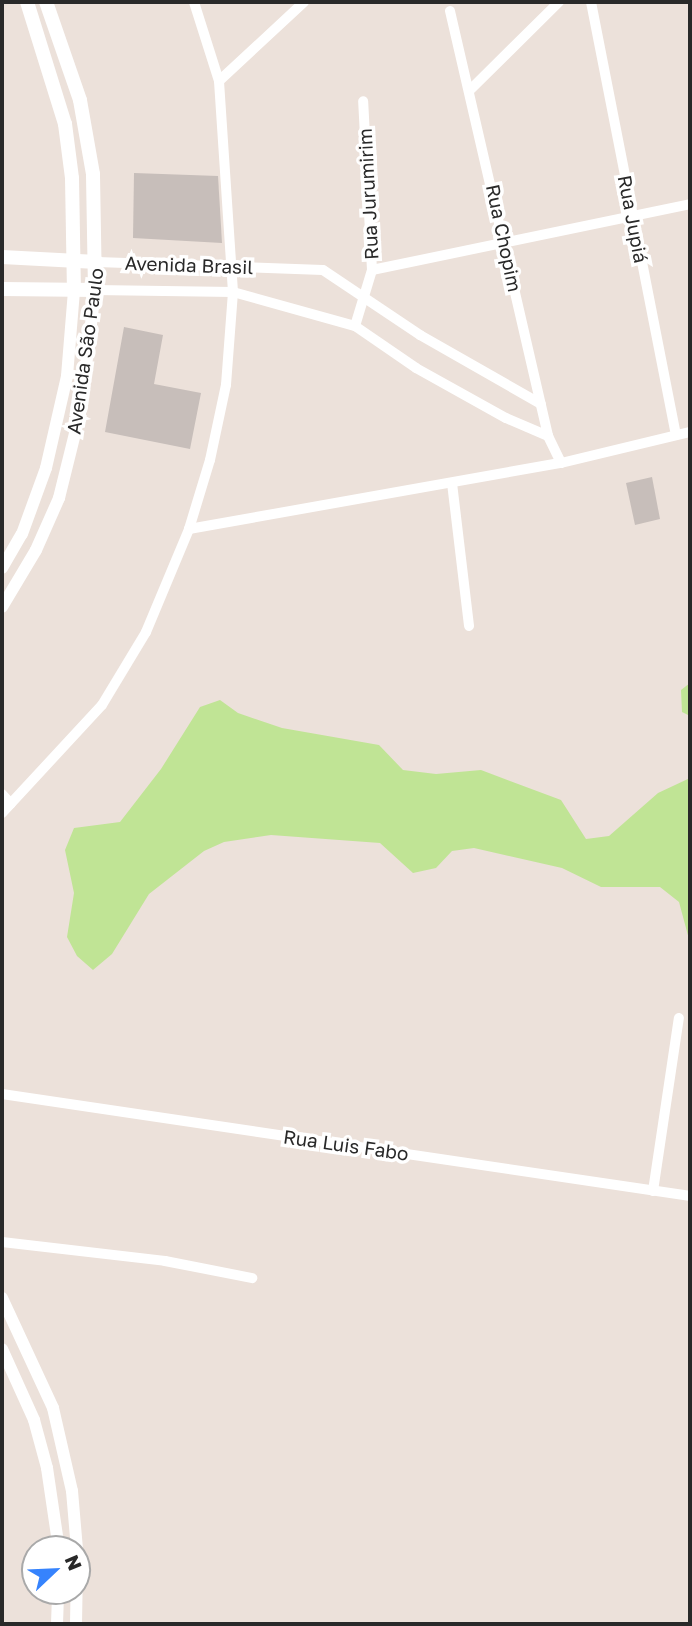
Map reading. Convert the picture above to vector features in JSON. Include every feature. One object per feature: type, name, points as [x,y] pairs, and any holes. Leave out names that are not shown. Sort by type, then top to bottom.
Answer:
[{"type":"main road","name":"Avenida São Paulo","points":[[27,2],[53,78],[72,178],[74,291]]},
{"type":"main road","name":"Avenida São Paulo","points":[[46,2],[73,79],[93,174],[97,262],[95,290]]},
{"type":"main road","points":[[53,78],[73,79]]},
{"type":"main road","points":[[72,178],[93,174]]},
{"type":"main road","name":"Avenida Brasil","points":[[2,257],[75,263],[97,262]]},
{"type":"main road","name":"Avenida Brasil","points":[[2,289],[95,290]]},
{"type":"street","points":[[2,813],[102,705],[146,632],[189,529],[210,460],[226,385],[233,292],[219,81],[194,2]]},
{"type":"street","points":[[219,81],[304,2]]},
{"type":"street","points":[[471,89],[559,2]]},
{"type":"street","name":"Rua Jupiá","points":[[591,2],[676,435]]},
{"type":"street","name":"Rua Chopim","points":[[450,11],[471,89],[548,436],[561,463]]},
{"type":"street","name":"Rua Jurumirim","points":[[355,326],[366,300],[372,270],[363,101]]},
{"type":"street","points":[[372,270],[690,204]]},
{"type":"street","name":"Avenida Brasil","points":[[97,262],[323,270],[366,300],[541,404]]},
{"type":"street","name":"Avenida Brasil","points":[[95,290],[233,292],[355,326],[416,368],[506,418],[548,436]]},
{"type":"street","name":"Avenida São Paulo","points":[[2,607],[36,550],[59,498],[81,409],[95,290]]},
{"type":"street","name":"Avenida São Paulo","points":[[2,568],[22,534],[47,468],[62,405],[74,291]]},
{"type":"street","points":[[62,405],[81,409]]},
{"type":"street","points":[[189,529],[561,463],[690,432]]},
{"type":"street","points":[[452,483],[470,626]]},
{"type":"street","points":[[2,794],[11,804]]},
{"type":"street","points":[[653,1191],[679,1018]]},
{"type":"street","name":"Rua Luis Fabo","points":[[2,1094],[690,1196]]},
{"type":"street","points":[[2,1242],[165,1261],[252,1278]]},
{"type":"street","points":[[2,1297],[53,1408],[76,1535]]},
{"type":"street","points":[[2,1349],[34,1420],[57,1535]]},
{"type":"street","points":[[56,1524],[76,1524]]},
{"type":"street","points":[[57,1624],[58,1605]]},
{"type":"street","points":[[76,1605],[76,1624]]},
{"type":"green space","points":[[690,683],[690,716],[682,712],[681,690]]},
{"type":"green space","points":[[220,700],[238,713],[282,728],[379,745],[403,770],[436,774],[481,770],[561,800],[586,839],[609,836],[658,793],[690,778],[690,943],[679,902],[660,887],[601,887],[562,868],[474,848],[452,851],[436,868],[413,873],[380,843],[271,835],[224,842],[204,851],[149,894],[112,954],[93,970],[77,956],[67,937],[74,893],[65,850],[74,828],[120,822],[161,769],[200,707]]},
{"type":"building","points":[[134,173],[218,176],[222,243],[133,238]]},
{"type":"building","points":[[124,327],[163,335],[154,384],[201,393],[190,449],[105,432]]},
{"type":"building","points":[[652,477],[660,519],[635,525],[626,483]]}]
